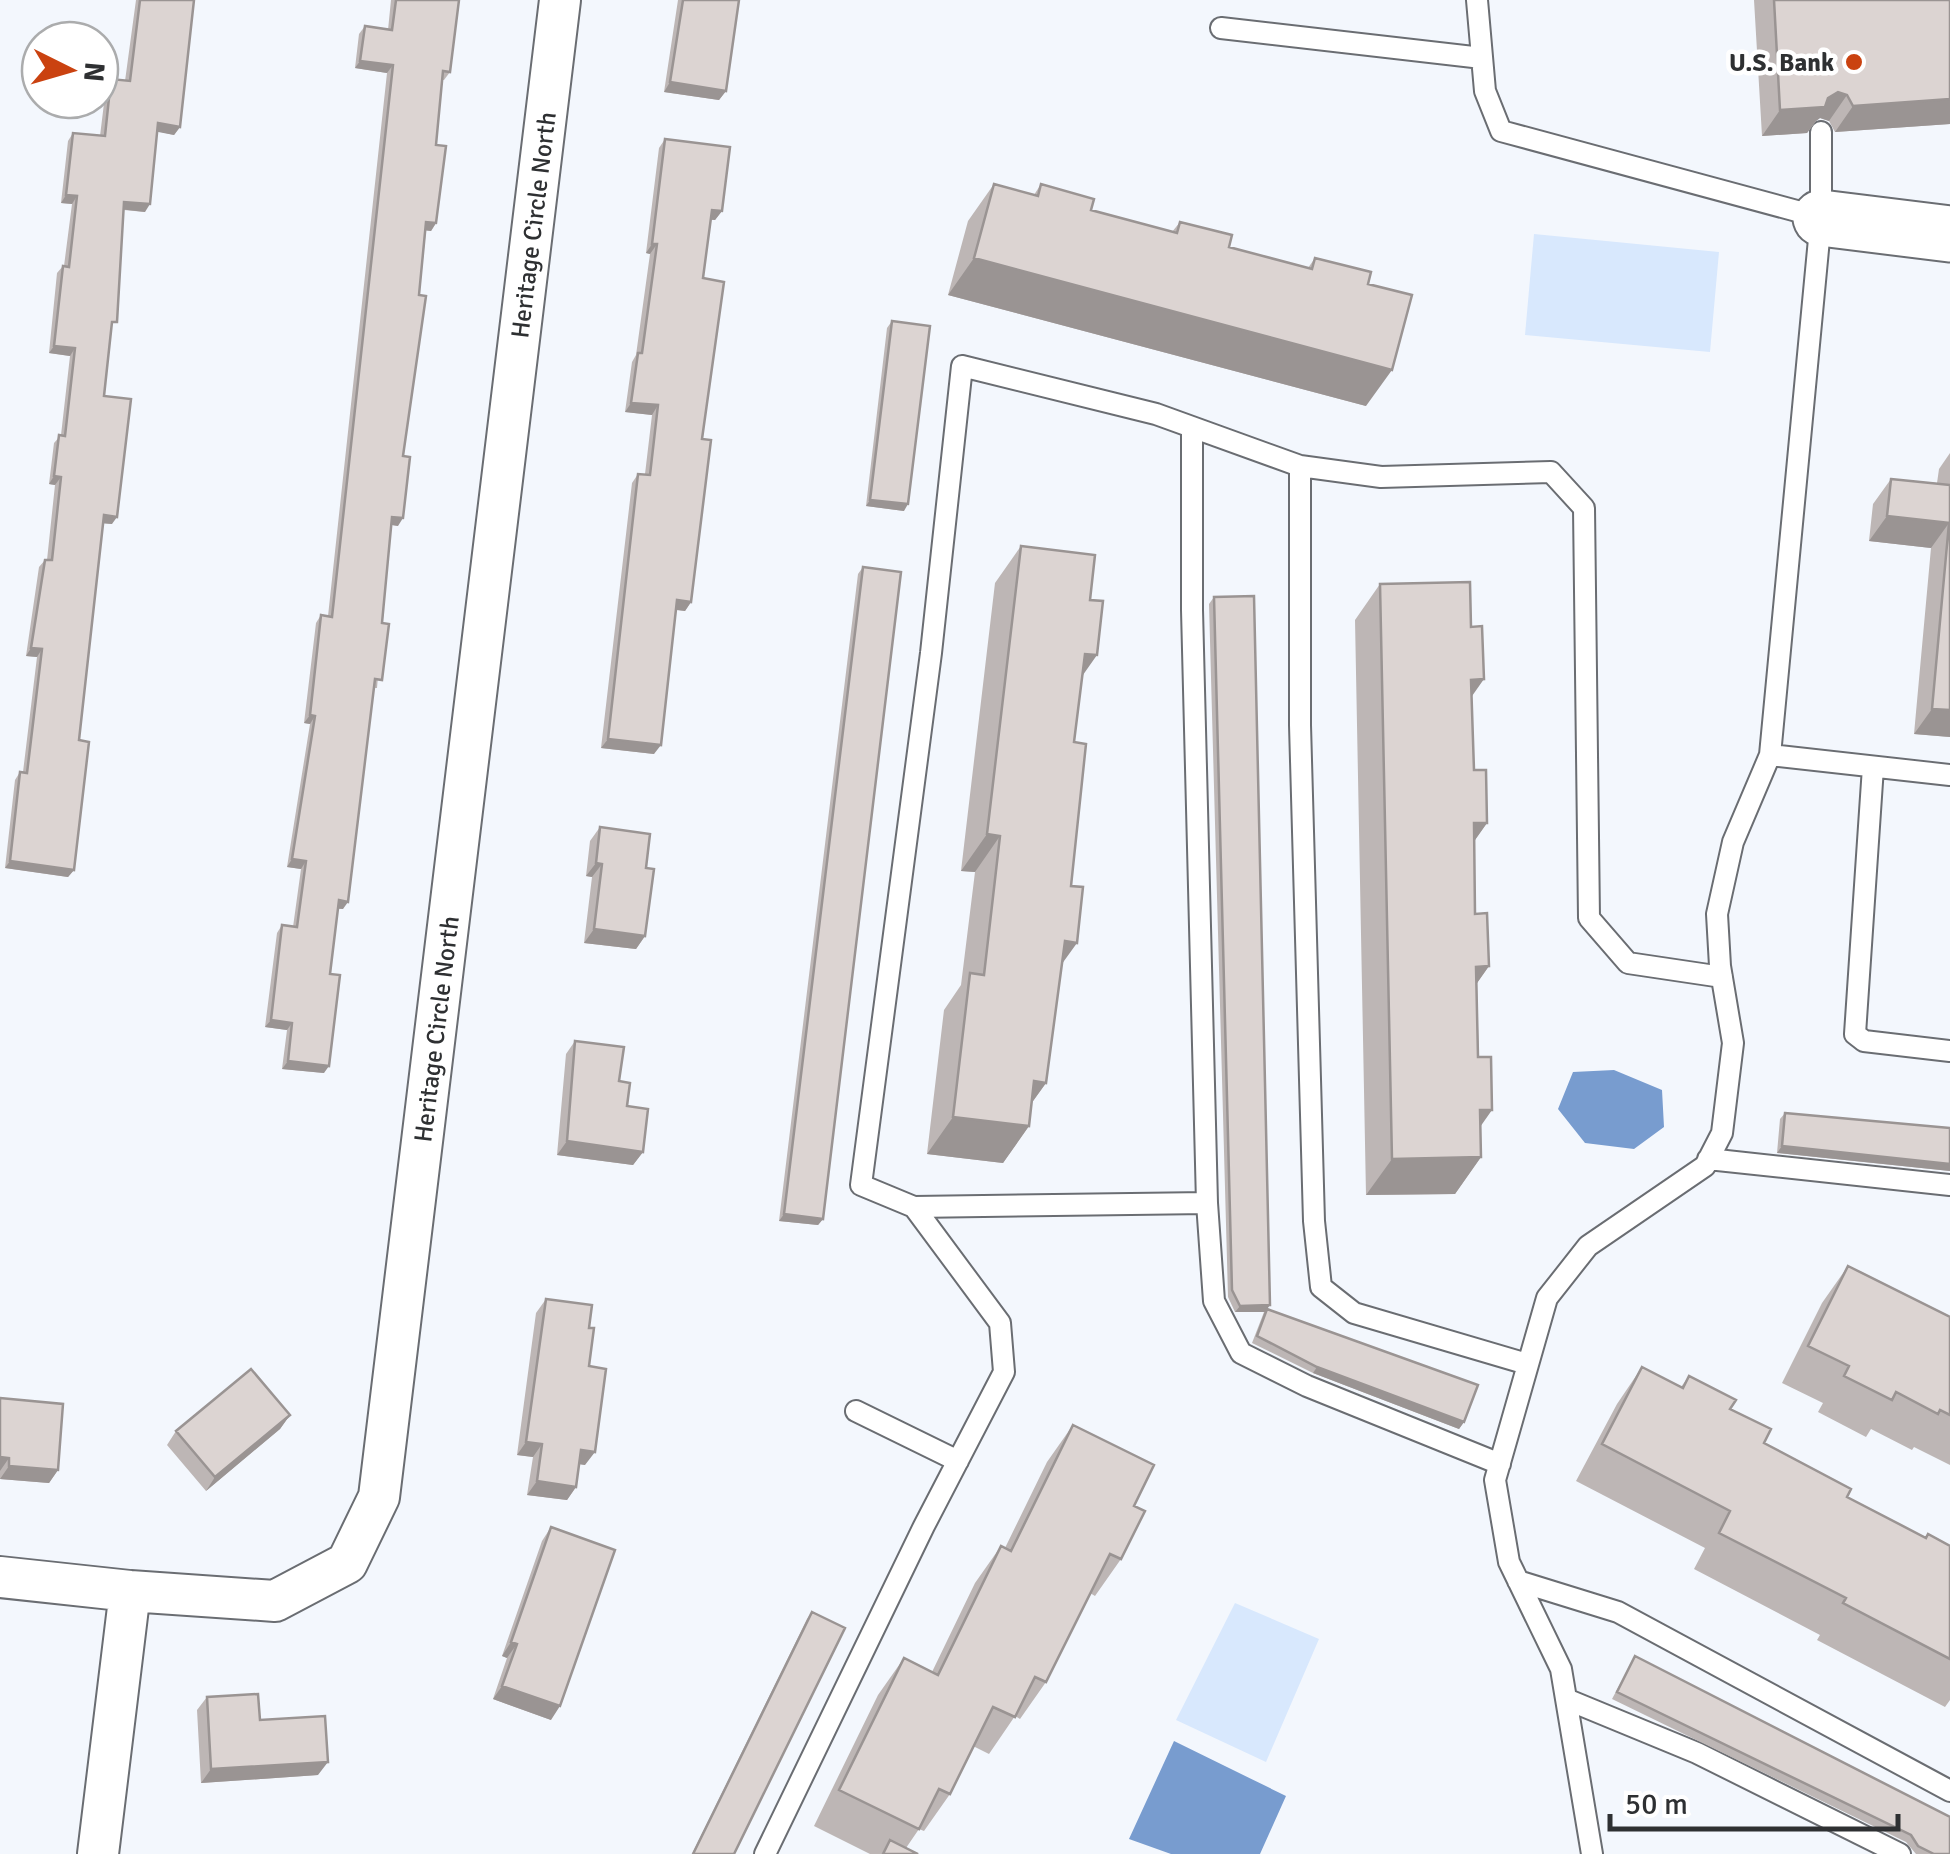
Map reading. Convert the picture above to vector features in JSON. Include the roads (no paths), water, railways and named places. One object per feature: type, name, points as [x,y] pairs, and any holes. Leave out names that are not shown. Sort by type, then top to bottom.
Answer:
[{"type":"street","name":"Heritage Circle North","points":[[0,1577],[130,1592],[275,1601],[347,1564],[379,1497],[560,0]]},
{"type":"street","points":[[1821,218],[1950,234]]},
{"type":"street","points":[[98,1854],[130,1592]]},
{"type":"lane","points":[[1477,0],[1485,91],[1500,131],[1821,218]]},
{"type":"lane","points":[[1221,28],[1482,58]]},
{"type":"lane","points":[[1592,1854],[1561,1669],[1509,1562],[1495,1480],[1547,1298],[1588,1246],[1705,1166],[1722,1132],[1733,1043],[1717,914],[1733,842],[1770,755],[1821,218],[1821,132]]},
{"type":"lane","points":[[1207,1203],[914,1207],[861,1185],[931,653],[962,366],[1156,414],[1300,466],[1380,477],[1551,472],[1584,508],[1588,918],[1628,963],[1722,977]]},
{"type":"lane","points":[[1192,427],[1192,610],[1207,1203],[1214,1301],[1240,1353],[1307,1386],[1500,1464]]},
{"type":"lane","points":[[1300,466],[1300,744],[1314,1220],[1321,1287],[1354,1313],[1527,1364]]},
{"type":"lane","points":[[1770,755],[1950,775]]},
{"type":"lane","points":[[1873,767],[1855,1034],[1864,1042],[1950,1051]]},
{"type":"lane","points":[[1708,1159],[1950,1185]]},
{"type":"lane","points":[[765,1854],[1004,1372],[1000,1323],[914,1207]]},
{"type":"lane","points":[[856,1411],[958,1461]]},
{"type":"lane","points":[[1518,1582],[1618,1612],[1950,1790]]},
{"type":"lane","points":[[1566,1699],[1697,1753],[1900,1854]]},
{"type":"water","points":[[1614,1070],[1662,1090],[1664,1127],[1634,1149],[1585,1143],[1558,1109],[1573,1072]]},
{"type":"water","points":[[1174,1741],[1286,1796],[1260,1854],[1171,1854],[1129,1839]]},
{"type":"place","name":"U.S. Bank","points":[[1854,62]]}]
